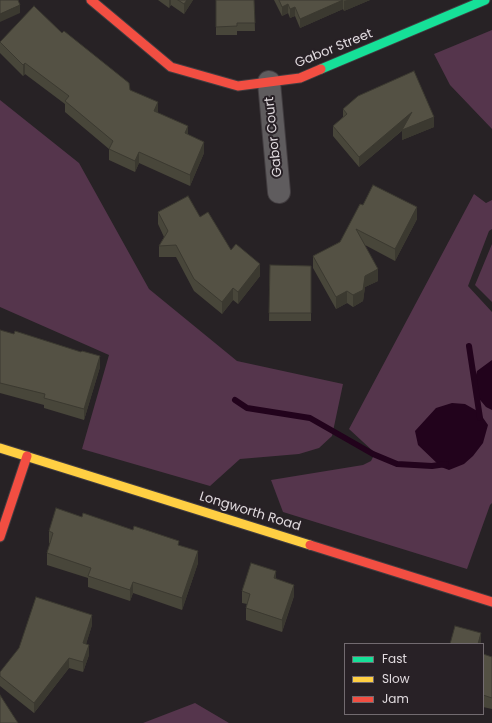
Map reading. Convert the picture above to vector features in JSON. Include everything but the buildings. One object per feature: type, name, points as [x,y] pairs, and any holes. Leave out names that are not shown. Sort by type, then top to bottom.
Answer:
[{"type":"street","name":"Gabor Street","points":[[91,0],[171,67],[238,86],[300,78],[485,0]]},
{"type":"street","name":"Gabor Court","points":[[268,82],[279,192]]},
{"type":"street","name":"Longworth Road","points":[[0,448],[492,602]]},
{"type":"street","points":[[0,537],[27,456]]},
{"type":"shaded area","points":[[492,30],[492,129],[450,85],[434,54]]},
{"type":"shaded area","points":[[0,100],[79,163],[149,289],[237,361],[343,384],[332,436],[319,448],[299,454],[240,459],[210,486],[82,449],[109,355],[0,307]]},
{"type":"shaded area","points":[[474,194],[486,203],[492,200],[492,229],[489,231],[468,286],[492,312],[492,503],[467,569],[283,512],[271,480],[363,465],[371,461],[375,453],[349,429]]},
{"type":"shaded area","points":[[492,244],[492,302],[475,285]]},
{"type":"shaded area","points":[[492,360],[492,410],[486,407],[476,395],[474,383],[477,371]]},
{"type":"shaded area","points":[[452,403],[465,404],[479,412],[488,425],[483,443],[473,456],[464,464],[449,470],[441,467],[418,445],[415,431],[436,408]]},
{"type":"shaded area","points":[[195,703],[229,723],[143,723]]},
{"type":"waterway","points":[[469,346],[480,418]]},
{"type":"waterway","points":[[235,400],[247,408],[310,418],[373,454],[397,464],[432,466],[446,464]]},
{"type":"traffic: fast","points":[[321,69],[485,0]]},
{"type":"traffic: slow","points":[[0,448],[310,545]]},
{"type":"traffic: jam","points":[[91,0],[171,67],[238,86],[300,78],[321,69]]},
{"type":"traffic: jam","points":[[0,537],[27,456]]},
{"type":"traffic: jam","points":[[310,545],[492,602]]}]
